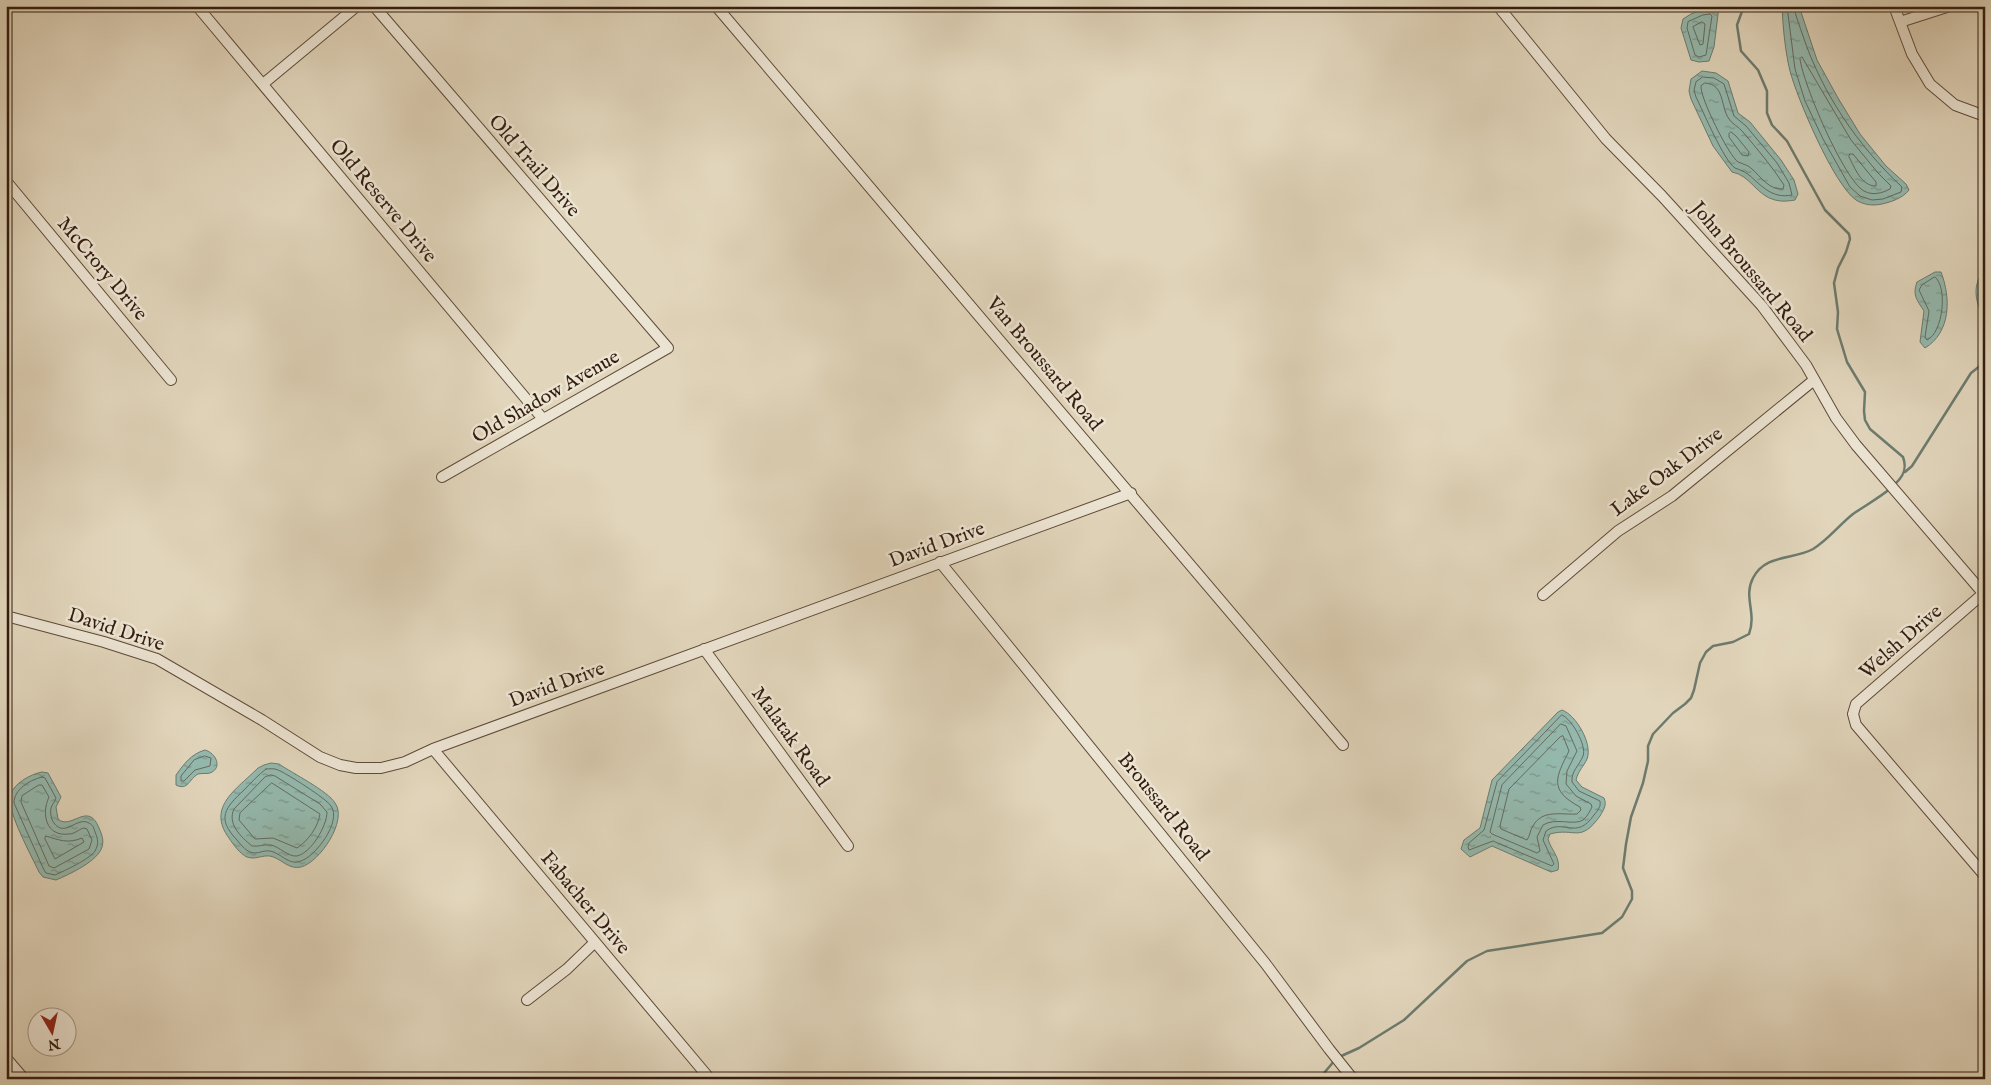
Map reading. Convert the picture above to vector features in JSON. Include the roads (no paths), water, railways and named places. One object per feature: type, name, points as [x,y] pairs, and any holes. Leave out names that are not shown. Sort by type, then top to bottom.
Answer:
[{"type":"street","name":"Old Reserve Drive","points":[[196,6],[543,419]]},
{"type":"street","points":[[263,84],[357,6]]},
{"type":"street","name":"Old Trail Drive","points":[[374,6],[668,348]]},
{"type":"street","name":"Van Broussard Road","points":[[716,6],[1343,745]]},
{"type":"street","name":"John Broussard Road","points":[[1498,6],[1606,140],[1662,196],[1762,306],[1795,349],[1836,418],[1906,505],[1984,593]]},
{"type":"street","points":[[1894,6],[1912,54],[1930,84],[1955,105],[1985,116]]},
{"type":"street","points":[[1900,22],[1950,6]]},
{"type":"street","name":"McCrory Drive","points":[[6,181],[171,380]]},
{"type":"street","name":"Old Shadow Avenue","points":[[442,477],[668,348]]},
{"type":"street","name":"Lake Oak Drive","points":[[1543,595],[1618,531],[1672,496],[1814,380]]},
{"type":"street","name":"David Drive","points":[[6,616],[104,642],[157,659],[262,720],[320,757],[340,765],[356,768],[381,768],[405,762],[433,749],[1131,493]]},
{"type":"street","name":"Broussard Road","points":[[940,562],[1265,963],[1353,1079]]},
{"type":"street","name":"Welsh Drive","points":[[1984,593],[1856,704],[1853,714],[1856,725],[1985,876]]},
{"type":"street","name":"Malatak Road","points":[[704,649],[848,846]]},
{"type":"street","name":"Fabacher Drive","points":[[433,749],[710,1079]]},
{"type":"street","points":[[527,1000],[567,969],[595,942]]},
{"type":"street","points":[[6,1058],[24,1079]]},
{"type":"water","points":[[1713,6],[1719,6],[1714,47],[1709,61],[1699,62],[1691,60],[1681,28],[1683,19]]},
{"type":"water","points":[[1782,6],[1799,6],[1817,60],[1838,98],[1860,134],[1886,166],[1906,184],[1909,190],[1900,197],[1879,205],[1862,203],[1847,191],[1837,177],[1817,140],[1794,84],[1786,47]]},
{"type":"water","points":[[1702,71],[1716,73],[1728,81],[1738,113],[1750,122],[1781,160],[1794,180],[1798,194],[1795,200],[1778,201],[1769,198],[1744,177],[1732,172],[1713,146],[1689,91],[1691,79]]},
{"type":"water","points":[[1985,270],[1985,315],[1982,315],[1976,297],[1976,286]]},
{"type":"water","points":[[1935,272],[1941,272],[1944,282],[1947,303],[1946,314],[1940,333],[1925,348],[1920,342],[1924,311],[1916,297],[1915,290],[1917,282]]},
{"type":"water","points":[[1562,710],[1578,724],[1588,746],[1587,759],[1576,780],[1582,787],[1604,798],[1605,805],[1600,816],[1593,825],[1582,832],[1550,834],[1548,839],[1557,858],[1558,870],[1551,872],[1492,846],[1470,857],[1461,849],[1464,840],[1480,828],[1492,780]]},
{"type":"water","points":[[205,750],[212,754],[217,761],[214,771],[198,774],[183,787],[176,785],[176,775],[185,763],[196,754]]},
{"type":"water","points":[[271,763],[279,764],[318,788],[331,798],[338,810],[338,819],[330,840],[316,857],[301,867],[292,867],[270,856],[247,857],[235,846],[223,827],[221,817],[227,799],[258,768]]},
{"type":"water","points":[[42,772],[48,773],[61,797],[56,807],[58,819],[68,822],[90,816],[95,820],[103,840],[102,847],[95,857],[83,866],[56,880],[43,877],[39,872],[16,823],[10,804],[11,792],[18,784],[28,777]]},
{"type":"waterway","points":[[1744,6],[1737,25],[1741,51],[1758,70],[1767,91],[1767,113],[1772,125],[1787,141],[1825,210],[1849,234],[1850,239],[1834,283],[1838,312],[1837,329],[1847,362],[1865,392],[1865,420],[1870,429],[1903,457],[1904,472],[1895,484]]},
{"type":"waterway","points":[[1905,472],[1912,466],[1971,373],[1985,362]]},
{"type":"waterway","points":[[1339,1057],[1359,1048],[1404,1020],[1467,961],[1487,951],[1602,933],[1622,917],[1632,899],[1632,891],[1623,868],[1626,844],[1631,817],[1643,783],[1648,761],[1648,746],[1653,734],[1691,698],[1700,663],[1706,652],[1713,646],[1733,642],[1749,634],[1752,619],[1749,592],[1750,585],[1758,570],[1772,561],[1813,549],[1853,514],[1891,488]]},
{"type":"waterway","points":[[1319,1079],[1335,1060]]}]
